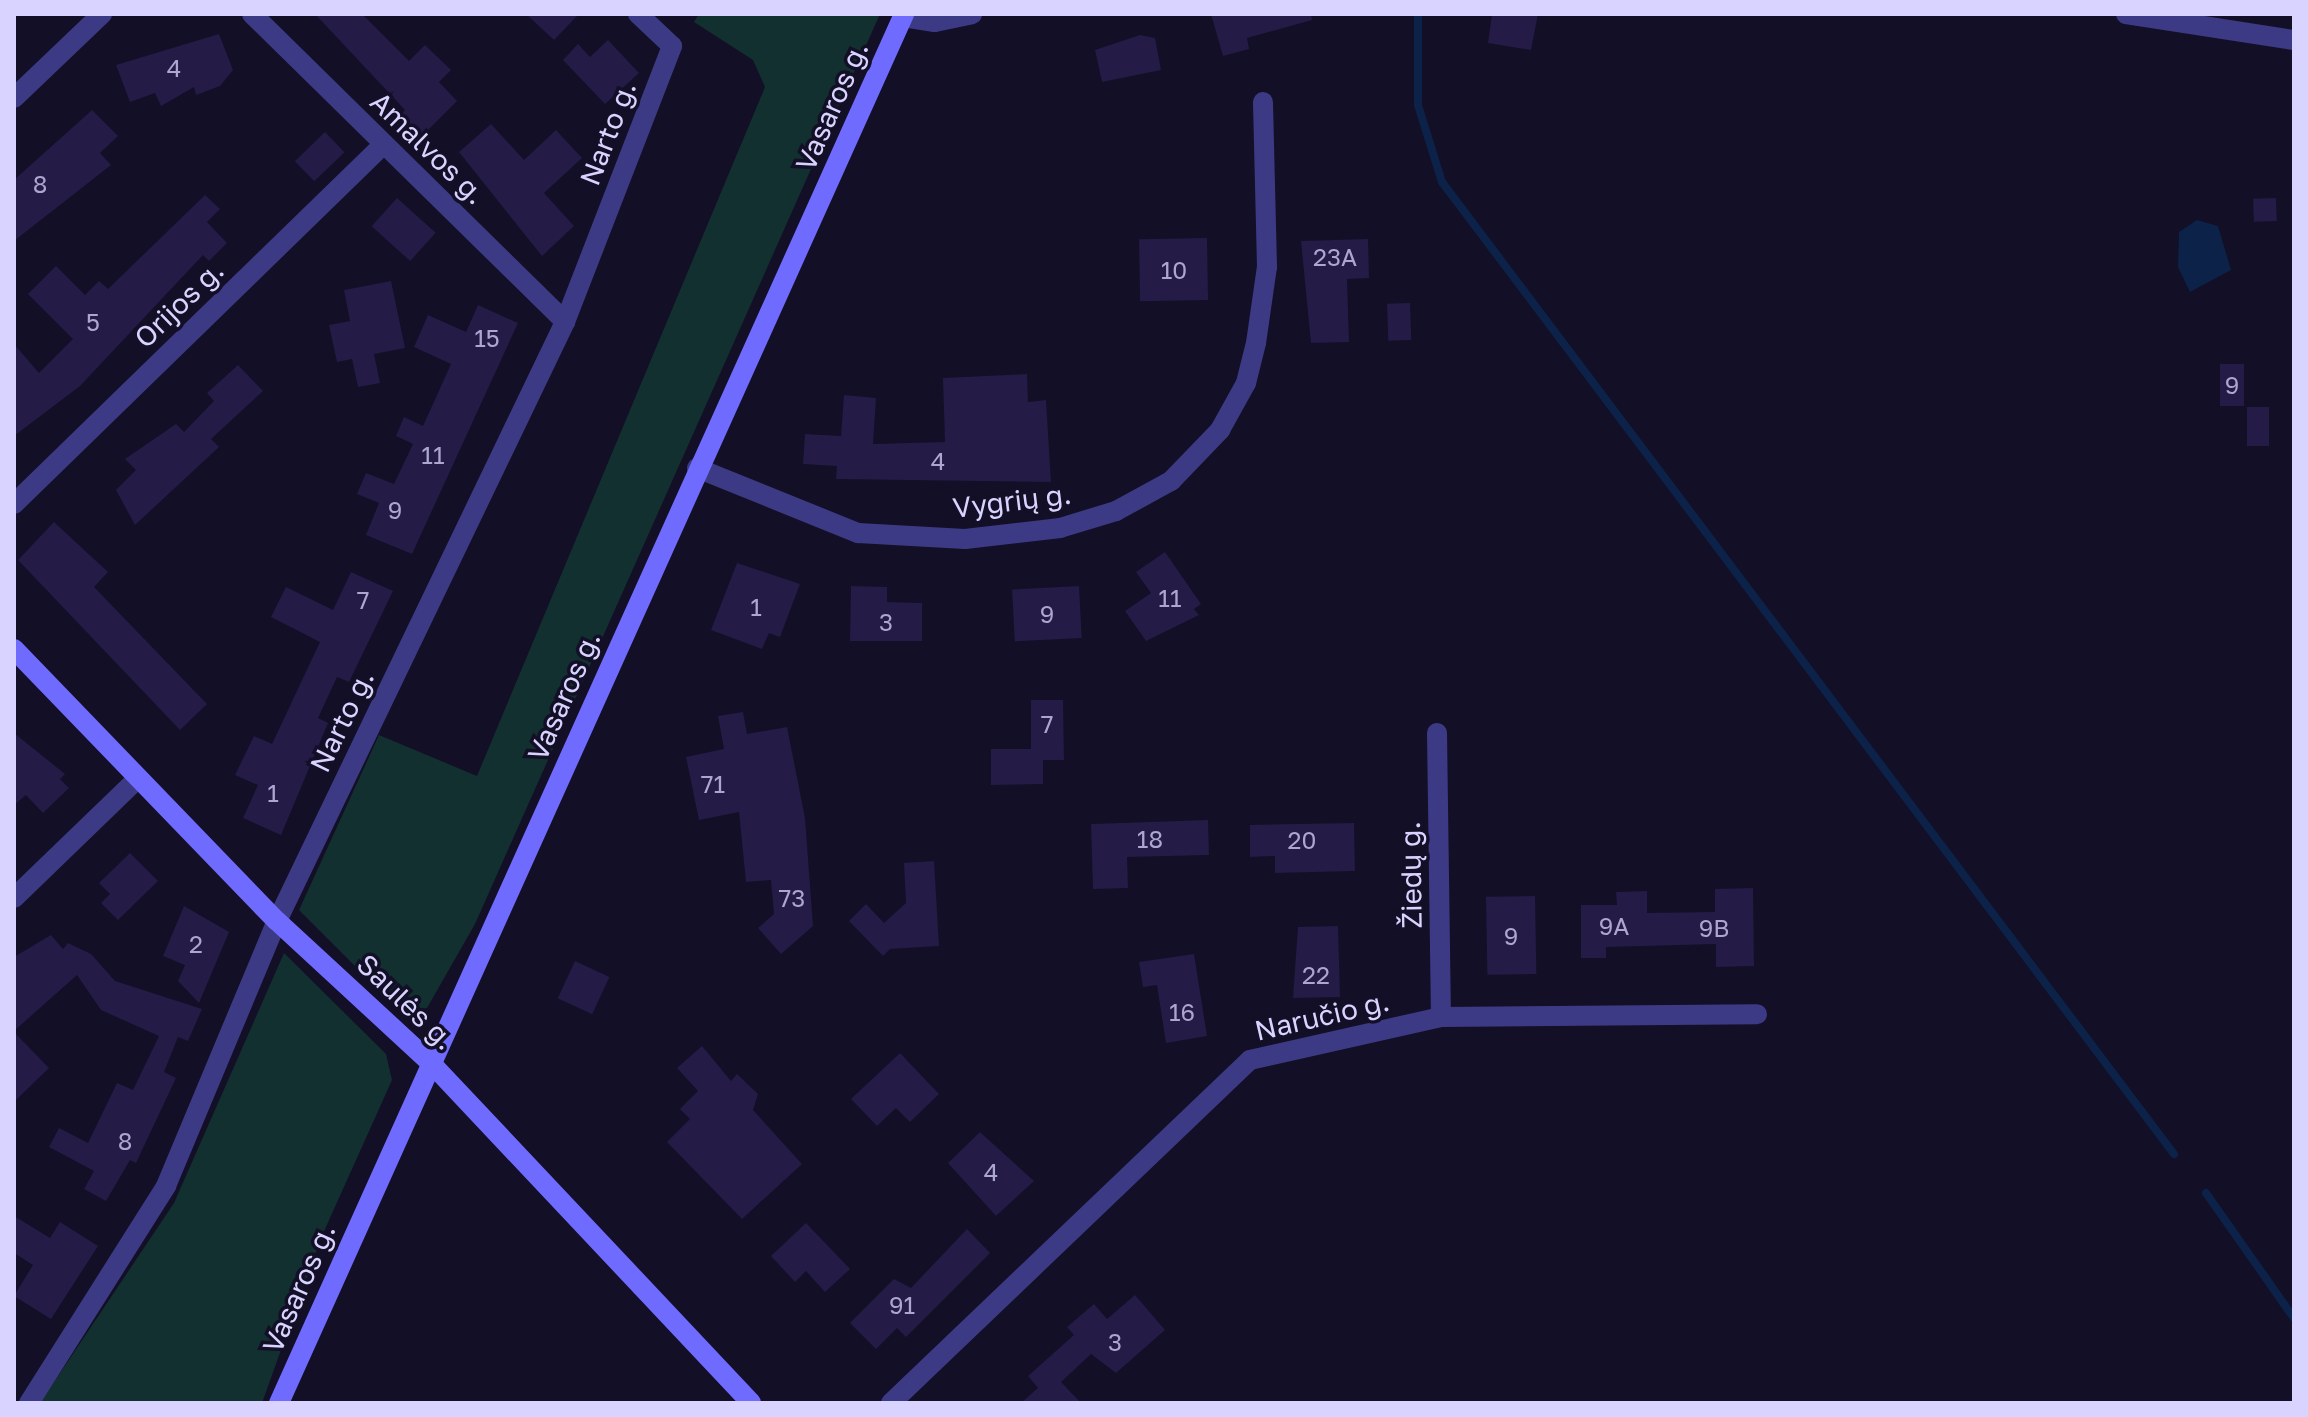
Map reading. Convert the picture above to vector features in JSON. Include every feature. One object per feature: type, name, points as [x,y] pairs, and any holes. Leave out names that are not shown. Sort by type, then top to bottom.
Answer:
[{"type":"main road","name":"Vasaros g.","points":[[279,1403],[697,468],[904,16]]},
{"type":"main road","name":"Saulės g.","points":[[14,649],[136,780],[277,921],[430,1062],[751,1403]]},
{"type":"street","points":[[14,98],[102,14]]},
{"type":"street","name":"Amalvos g.","points":[[252,14],[565,322]]},
{"type":"street","name":"Narto g.","points":[[29,1403],[166,1186],[277,921],[565,322],[672,46],[638,14]]},
{"type":"street","points":[[904,16],[917,23],[972,14]]},
{"type":"street","points":[[2126,14],[2294,40]]},
{"type":"street","name":"Vygrių g.","points":[[697,468],[858,533],[965,539],[1060,528],[1116,511],[1171,481],[1220,430],[1246,383],[1256,343],[1267,267],[1263,102]]},
{"type":"street","name":"Orijos g.","points":[[14,504],[384,144]]},
{"type":"street","name":"Žiedų g.","points":[[1437,733],[1441,1017]]},
{"type":"street","points":[[14,898],[136,780]]},
{"type":"street","name":"Naručio g.","points":[[891,1403],[1250,1060],[1441,1017],[1757,1014]]},
{"type":"green space","points":[[699,14],[880,14],[475,924],[427,1008],[402,1013],[299,910],[379,735],[477,776],[765,87],[753,60],[694,22]]},
{"type":"green space","points":[[284,953],[386,1054],[392,1080],[321,1238],[262,1403],[40,1403],[174,1203]]},
{"type":"water","points":[[2197,220],[2218,226],[2231,270],[2190,292],[2178,267],[2179,232]]},
{"type":"building","points":[[315,14],[362,14],[409,61],[425,45],[451,70],[439,82],[457,101],[420,138],[398,117],[405,110]]},
{"type":"building","points":[[526,14],[579,14],[554,40]]},
{"type":"building","points":[[1211,14],[1311,14],[1312,20],[1247,38],[1249,49],[1223,56]]},
{"type":"building","points":[[1492,14],[1538,14],[1531,50],[1488,43]]},
{"type":"building","points":[[219,34],[233,70],[220,86],[196,95],[194,87],[161,106],[155,93],[130,102],[116,65]]},
{"type":"building","points":[[1140,35],[1155,38],[1161,70],[1102,82],[1095,50]]},
{"type":"building","points":[[608,40],[639,73],[605,104],[563,60],[578,44],[590,57]]},
{"type":"building","points":[[92,110],[118,136],[100,153],[111,165],[14,241],[14,180]]},
{"type":"building","points":[[491,124],[524,160],[556,130],[582,158],[544,193],[574,226],[542,256],[459,152]]},
{"type":"building","points":[[325,132],[344,152],[314,181],[295,161]]},
{"type":"building","points":[[205,195],[220,209],[207,222],[227,243],[209,261],[203,255],[80,386],[14,436],[14,344],[39,373],[73,339],[28,294],[56,266],[85,295],[99,281],[108,289]]},
{"type":"building","points":[[397,198],[436,233],[410,261],[372,226]]},
{"type":"building","points":[[2276,198],[2277,221],[2254,222],[2253,199]]},
{"type":"building","points":[[1207,238],[1208,300],[1140,301],[1139,239]]},
{"type":"building","points":[[1368,239],[1369,278],[1347,279],[1349,342],[1311,343],[1301,241]]},
{"type":"building","points":[[391,281],[405,348],[374,354],[380,383],[358,387],[352,359],[337,362],[329,325],[350,321],[344,290]]},
{"type":"building","points":[[1410,303],[1411,340],[1388,341],[1387,304]]},
{"type":"building","points":[[478,305],[518,323],[412,554],[366,535],[379,503],[357,494],[366,473],[394,484],[413,444],[396,436],[404,417],[423,426],[451,364],[414,347],[428,315],[466,332]]},
{"type":"building","points":[[2220,364],[2244,364],[2244,406],[2220,406]]},
{"type":"building","points":[[238,365],[263,391],[211,439],[219,447],[135,525],[116,490],[136,470],[125,459],[176,424],[184,432],[214,401],[207,393]]},
{"type":"building","points":[[1027,374],[1028,402],[1046,400],[1051,482],[836,479],[837,466],[803,464],[805,434],[841,436],[844,395],[876,398],[873,444],[945,442],[943,378]]},
{"type":"building","points":[[2247,407],[2269,407],[2269,446],[2247,446]]},
{"type":"building","points":[[54,522],[108,572],[94,587],[207,704],[180,730],[18,560]]},
{"type":"building","points":[[1165,552],[1201,604],[1194,609],[1199,615],[1146,641],[1125,611],[1151,593],[1136,572]]},
{"type":"building","points":[[737,563],[800,584],[780,637],[769,633],[762,649],[711,630]]},
{"type":"building","points":[[351,572],[393,591],[349,682],[337,677],[318,718],[328,723],[281,835],[243,818],[258,785],[235,775],[254,736],[272,744],[320,642],[271,617],[286,587],[333,610]]},
{"type":"building","points":[[851,586],[887,587],[887,602],[922,603],[922,641],[850,641]]},
{"type":"building","points":[[1079,586],[1082,638],[1015,641],[1012,590]]},
{"type":"building","points":[[1031,700],[1063,700],[1064,760],[1043,760],[1043,784],[991,785],[991,749],[1031,749]]},
{"type":"building","points":[[743,712],[747,734],[787,727],[805,818],[813,926],[781,954],[758,928],[774,914],[771,880],[746,882],[739,812],[699,820],[686,757],[724,749],[718,716]]},
{"type":"building","points":[[14,733],[65,774],[60,779],[69,788],[43,813],[26,795],[14,805]]},
{"type":"building","points":[[1208,820],[1209,855],[1127,857],[1128,888],[1093,889],[1091,824]]},
{"type":"building","points":[[1354,823],[1355,871],[1275,873],[1275,856],[1250,857],[1250,825]]},
{"type":"building","points":[[130,853],[158,881],[118,920],[101,903],[110,894],[99,883]]},
{"type":"building","points":[[934,861],[939,946],[890,949],[883,956],[849,921],[866,904],[884,923],[906,903],[904,863]]},
{"type":"building","points":[[1753,888],[1754,966],[1716,967],[1716,944],[1606,947],[1606,958],[1581,958],[1581,905],[1617,905],[1616,892],[1647,891],[1647,913],[1715,912],[1715,889]]},
{"type":"building","points":[[1535,896],[1536,974],[1487,975],[1486,897]]},
{"type":"building","points":[[184,906],[229,932],[199,1003],[178,981],[185,965],[163,956]]},
{"type":"building","points":[[1338,926],[1340,997],[1293,998],[1298,927]]},
{"type":"building","points":[[51,935],[63,949],[68,943],[91,954],[115,981],[202,1009],[188,1041],[178,1037],[164,1072],[176,1078],[136,1163],[130,1160],[106,1201],[84,1189],[94,1171],[49,1147],[59,1128],[88,1143],[117,1083],[133,1090],[159,1036],[101,1010],[77,975],[14,1031],[14,957]]},
{"type":"building","points":[[1194,954],[1207,1036],[1166,1043],[1157,985],[1143,987],[1139,962]]},
{"type":"building","points":[[575,961],[609,977],[592,1014],[558,998]]},
{"type":"building","points":[[14,1032],[49,1068],[14,1102]]},
{"type":"building","points":[[702,1046],[731,1081],[737,1074],[758,1094],[753,1110],[802,1164],[742,1219],[667,1142],[690,1119],[680,1109],[698,1091],[677,1068]]},
{"type":"building","points":[[900,1053],[939,1094],[910,1122],[896,1108],[877,1126],[851,1099]]},
{"type":"building","points":[[980,1132],[1034,1181],[996,1216],[948,1163]]},
{"type":"building","points":[[14,1216],[50,1238],[60,1222],[98,1246],[51,1319],[14,1296],[33,1265],[14,1253]]},
{"type":"building","points":[[806,1223],[850,1269],[825,1292],[806,1271],[795,1282],[771,1256]]},
{"type":"building","points":[[967,1229],[990,1253],[906,1337],[897,1328],[876,1349],[850,1323],[894,1279],[911,1288]]},
{"type":"building","points":[[1135,1295],[1165,1330],[1116,1373],[1091,1354],[1061,1382],[1081,1403],[1021,1403],[1038,1388],[1028,1376],[1074,1335],[1067,1327],[1094,1304],[1107,1319]]},
{"type":"waterway","points":[[1418,14],[1418,105],[1442,182],[2174,1154]]},
{"type":"waterway","points":[[2206,1193],[2294,1318]]}]
